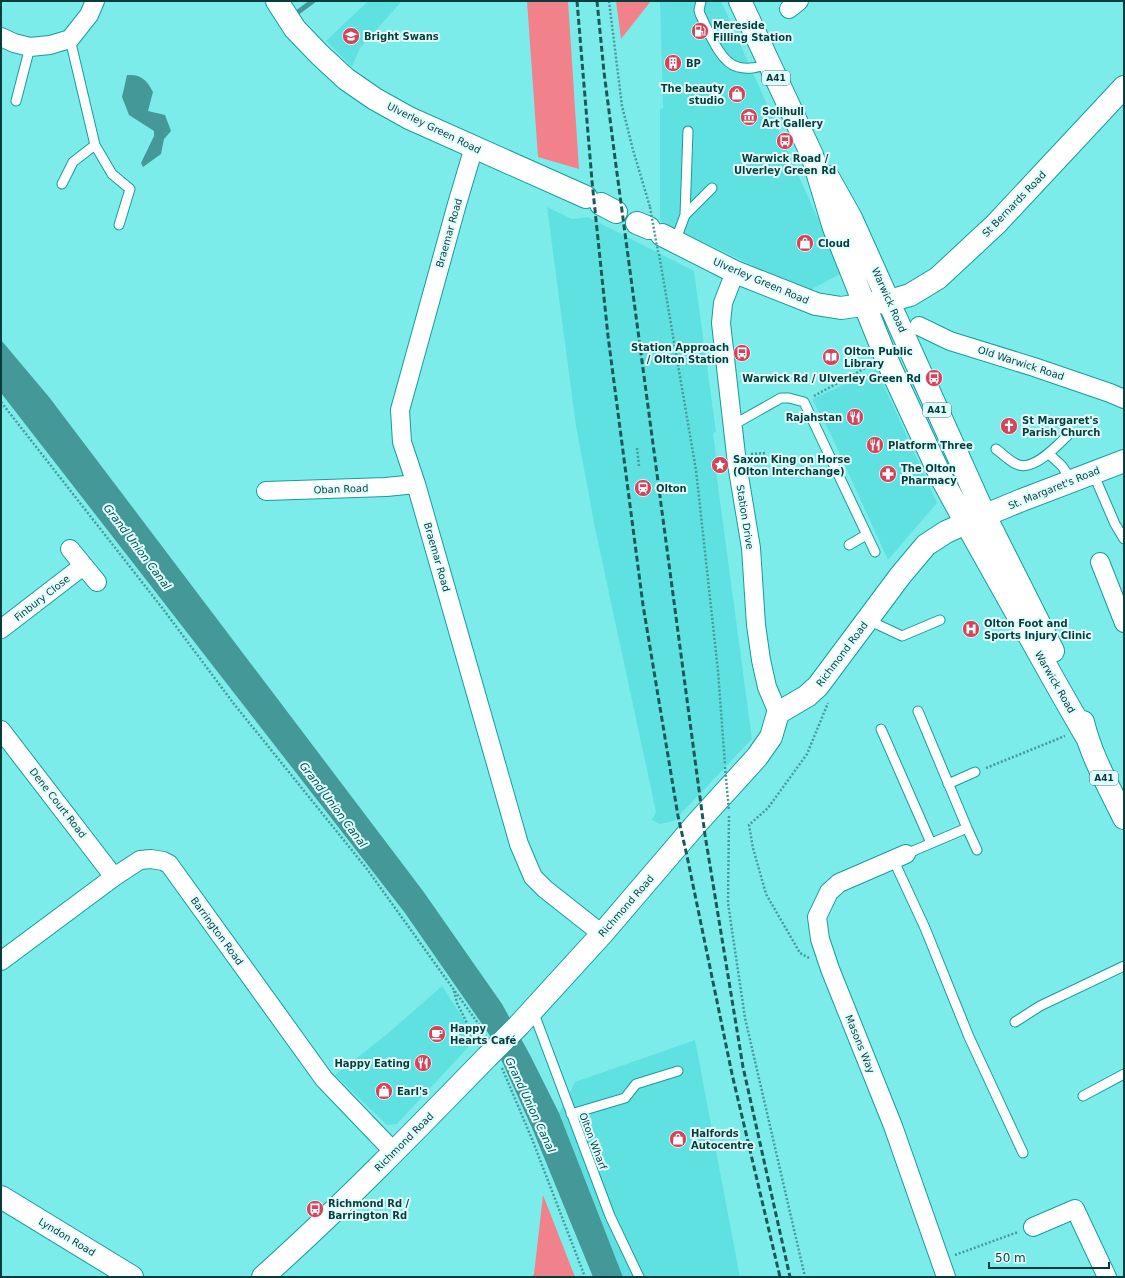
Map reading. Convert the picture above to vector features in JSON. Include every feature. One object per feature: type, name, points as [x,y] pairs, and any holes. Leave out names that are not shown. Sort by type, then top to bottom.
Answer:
[{"type":"main road","name":"Warwick Road","points":[[740,1],[812,155],[834,228],[889,365],[941,477],[975,519]]},
{"type":"main road","name":"Ulverley Green Road","points":[[282,5],[296,29],[320,55],[346,78],[375,99],[409,118],[601,204]]},
{"type":"main road","name":"St Bernards Road","points":[[864,305],[889,301],[910,295],[938,278],[996,224],[1124,87]]},
{"type":"main road","name":"Warwick Road","points":[[812,155],[831,181],[851,218],[889,301],[975,519],[1077,698],[1084,732],[1124,818]]},
{"type":"main road","name":"Ulverley Green Road","points":[[655,231],[735,272],[816,304],[841,308],[864,305]]},
{"type":"main road","name":"St. Margaret's Road","points":[[975,519],[1124,461]]},
{"type":"main road","name":"Richmond Road","points":[[263,1277],[310,1235],[459,1090],[488,1052],[526,1018],[602,934],[697,823],[757,757],[771,737],[778,713],[807,696],[818,686],[900,576],[926,545],[946,532],[975,519]]},
{"type":"main road","name":"Lyndon Road","points":[[1,1197],[132,1277]]},
{"type":"street","points":[[1,37],[14,43],[30,47],[50,45],[70,39],[89,15],[95,1]]},
{"type":"street","name":"Braemar Road","points":[[474,148],[400,410],[402,442],[416,484],[519,844],[532,877],[602,934]]},
{"type":"street","name":"Station Drive","points":[[735,272],[723,303],[720,323],[737,464],[751,548],[756,625],[761,660],[767,687],[778,713]]},
{"type":"street","name":"Old Warwick Road","points":[[920,326],[950,341],[1123,397]]},
{"type":"street","name":"Oban Road","points":[[266,491],[386,487],[416,484]]},
{"type":"street","points":[[70,550],[97,582]]},
{"type":"street","points":[[1100,562],[1124,623]]},
{"type":"street","name":"Finbury Close","points":[[1,629],[83,566]]},
{"type":"street","name":"Dene Court Road","points":[[1,730],[114,877]]},
{"type":"street","name":"Masons Way","points":[[899,856],[839,883],[829,892],[817,917],[820,939],[830,969],[893,1126],[939,1261],[946,1277]]},
{"type":"street","name":"Barrington Road","points":[[1,961],[114,877],[140,860],[150,859],[163,861],[169,864],[324,1079],[394,1152]]},
{"type":"street","points":[[1033,1227],[1075,1209],[1107,1277]]},
{"type":"lane","points":[[701,1],[699,10],[700,14],[714,44],[727,61],[740,68],[756,68],[770,64]]},
{"type":"lane","points":[[70,39],[95,145],[112,174],[130,189],[119,225]]},
{"type":"lane","points":[[16,101],[30,47]]},
{"type":"lane","points":[[684,215],[688,131]]},
{"type":"lane","points":[[62,184],[73,162],[95,145]]},
{"type":"lane","points":[[655,231],[684,215],[712,188]]},
{"type":"lane","points":[[733,425],[781,398],[790,398],[804,402],[875,552]]},
{"type":"lane","points":[[996,449],[1021,466],[1029,464],[1049,454],[1068,435]]},
{"type":"lane","points":[[1049,454],[1062,466],[1072,481]]},
{"type":"lane","points":[[1093,473],[1115,524],[1124,539]]},
{"type":"lane","points":[[848,545],[866,535]]},
{"type":"lane","points":[[868,620],[902,636],[940,620]]},
{"type":"lane","points":[[918,711],[977,850]]},
{"type":"lane","points":[[880,730],[931,843]]},
{"type":"lane","points":[[948,784],[975,772]]},
{"type":"lane","points":[[967,828],[899,856],[925,928],[969,1037],[1023,1153]]},
{"type":"lane","points":[[1014,1022],[1040,1006],[1124,966]]},
{"type":"lane","name":"Olton Wharf","points":[[526,1018],[571,1114],[610,1216],[639,1277]]},
{"type":"lane","points":[[571,1114],[625,1098],[636,1084],[678,1072]]},
{"type":"lane","points":[[1083,1096],[1124,1074]]},
{"type":"path","points":[[609,1],[622,106],[655,231],[696,470],[718,672],[729,811],[728,903],[745,1018],[805,1277]]},
{"type":"path","points":[[804,402],[871,364]]},
{"type":"path","points":[[1,402],[163,609],[234,704],[367,869],[454,989],[532,1139],[585,1277]]},
{"type":"path","points":[[637,448],[640,466]]},
{"type":"path","points":[[755,454],[765,453]]},
{"type":"path","points":[[828,703],[807,754],[768,808],[748,825],[766,894],[800,953],[830,969]]},
{"type":"path","points":[[975,772],[1084,732]]},
{"type":"path","points":[[454,989],[457,1003],[470,1029],[488,1052]]},
{"type":"path","points":[[939,1261],[1033,1227]]},
{"type":"shaded area","name":"Bright Swans","points":[[368,1],[402,1],[360,48],[352,67],[326,41]]},
{"type":"shaded area","points":[[527,1],[568,1],[579,169],[538,157]]},
{"type":"shaded area","points":[[616,1],[651,1],[621,39]]},
{"type":"shaded area","points":[[660,1],[721,1],[842,273],[810,290],[768,273],[660,221],[660,109],[663,108]]},
{"type":"shaded area","points":[[547,207],[572,219],[588,217],[694,271],[716,432],[713,433],[718,471],[716,471],[752,739],[674,821],[660,824],[652,820],[656,812],[595,528],[576,426]]},
{"type":"shaded area","points":[[877,370],[937,503],[888,560],[831,435],[812,399]]},
{"type":"shaded area","points":[[442,986],[472,1032],[473,1042],[397,1124],[387,1125],[335,1075],[386,1035]]},
{"type":"shaded area","points":[[695,1040],[740,1277],[623,1277],[559,1113],[575,1082]]},
{"type":"shaded area","points":[[543,1195],[575,1277],[532,1277],[534,1274]]},
{"type":"water","points":[[127,75],[140,77],[146,81],[153,92],[148,111],[165,115],[171,131],[164,139],[161,154],[143,167],[141,163],[154,136],[154,131],[129,115],[122,97]]},
{"type":"water","name":"Grand Union Canal","points":[[1,340],[49,397],[423,891],[502,1004],[559,1113],[623,1277],[593,1277],[532,1128],[491,1037],[405,913],[1,393]]},
{"type":"waterway","points":[[298,12],[313,1]]},
{"type":"railway","points":[[577,1],[592,181],[608,336],[643,605],[678,816],[732,1074],[780,1277]]},
{"type":"railway","points":[[597,1],[615,158],[705,835],[743,1067],[790,1277]]},
{"type":"place","name":"Mereside Filling Station","points":[[700,31]]},
{"type":"place","name":"Bright Swans","points":[[351,36]]},
{"type":"place","name":"BP","points":[[673,63]]},
{"type":"place","name":"The beauty studio","points":[[737,94]]},
{"type":"place","name":"Solihull Art Gallery","points":[[749,117]]},
{"type":"place","name":"Warwick Road / Ulverley Green Rd","points":[[785,141]]},
{"type":"place","name":"Cloud","points":[[805,243]]},
{"type":"place","name":"Station Approach / Olton Station","points":[[742,353]]},
{"type":"place","name":"Olton Public Library","points":[[831,357]]},
{"type":"place","name":"Warwick Rd / Ulverley Green Rd","points":[[934,378]]},
{"type":"place","name":"Rajahstan","points":[[855,417]]},
{"type":"place","name":"St Margaret's Parish Church","points":[[1009,426]]},
{"type":"place","name":"Platform Three","points":[[875,445]]},
{"type":"place","name":"Saxon King on Horse (Olton Interchange)","points":[[720,465]]},
{"type":"place","name":"The Olton Pharmacy","points":[[888,474]]},
{"type":"place","name":"Olton","points":[[643,488]]},
{"type":"place","name":"Olton Foot and Sports Injury Clinic","points":[[971,629]]},
{"type":"place","name":"Happy Hearts Café","points":[[437,1034]]},
{"type":"place","name":"Happy Eating","points":[[423,1063]]},
{"type":"place","name":"Earl's","points":[[384,1091]]},
{"type":"place","name":"Halfords Autocentre","points":[[678,1139]]},
{"type":"place","name":"Richmond Rd / Barrington Rd","points":[[315,1209]]}]
